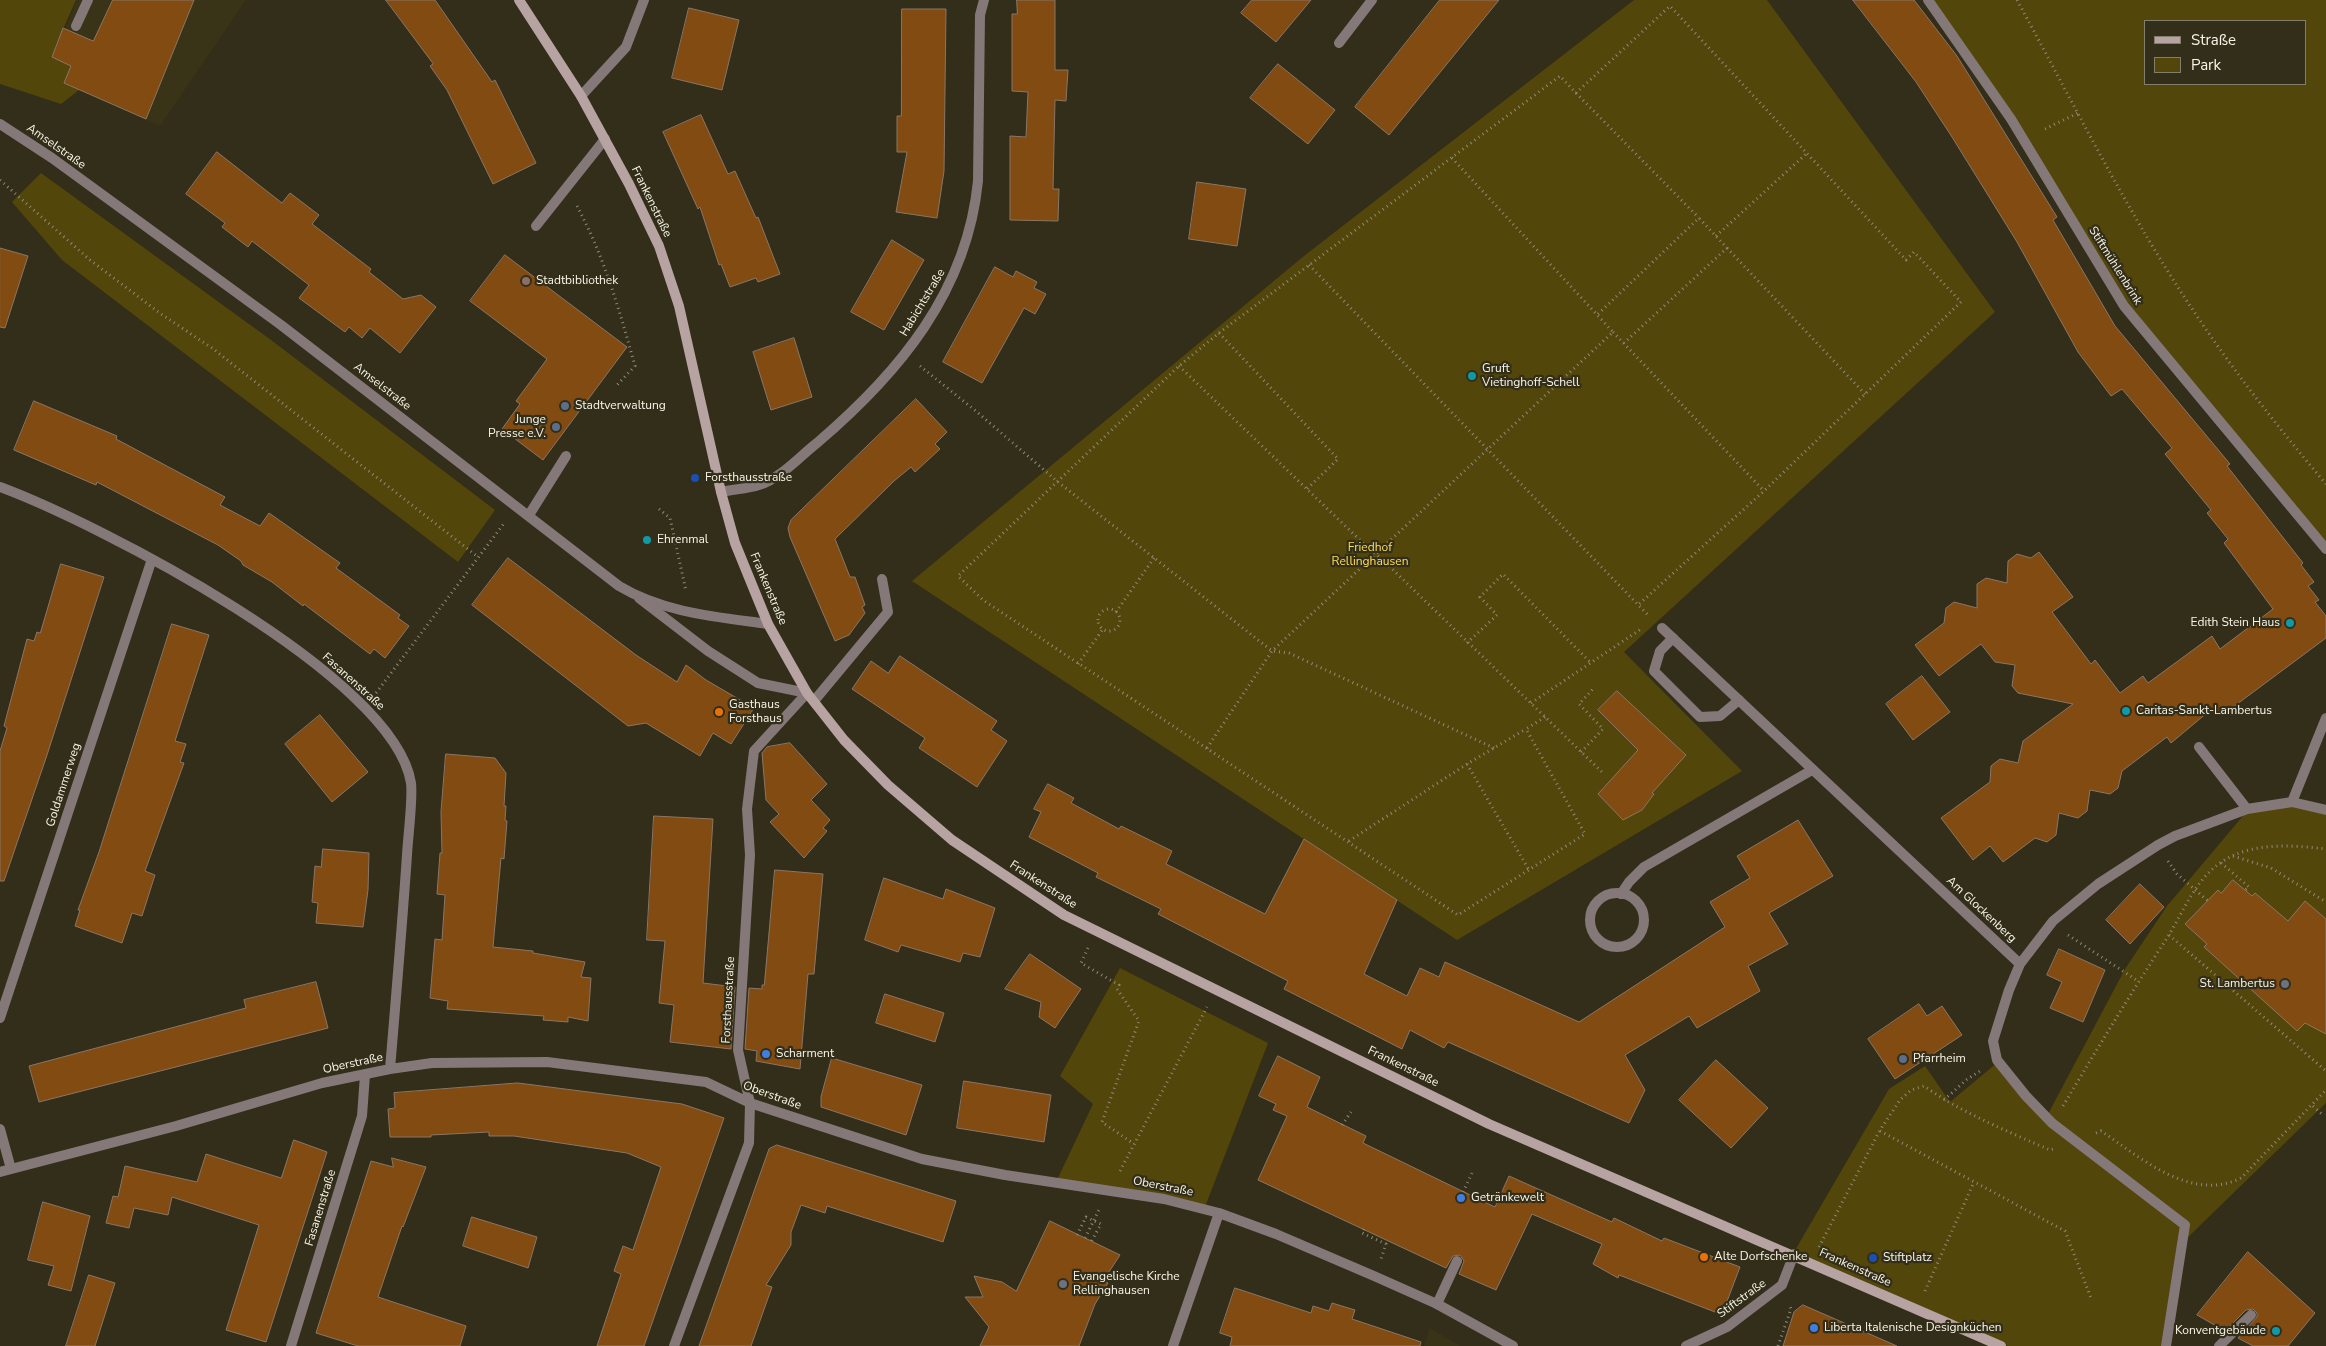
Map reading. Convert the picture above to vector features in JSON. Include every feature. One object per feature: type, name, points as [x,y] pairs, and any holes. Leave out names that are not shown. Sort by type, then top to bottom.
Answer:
[{"type":"main road","name":"Frankenstraße","points":[[519,0],[581,96],[605,138],[659,246],[679,306],[721,492],[742,562],[768,624],[811,697],[844,740],[888,785],[952,840],[1038,900],[1096,931],[1490,1124],[1794,1254],[2001,1346]]},
{"type":"street","points":[[76,26],[88,0]]},
{"type":"street","points":[[581,96],[626,47],[644,0]]},
{"type":"street","name":"Habichtstraße","points":[[721,492],[759,485],[777,476],[828,433],[906,355],[948,289],[959,264],[972,224],[978,181],[980,15],[984,0]]},
{"type":"street","points":[[1339,43],[1372,0]]},
{"type":"street","name":"Stiftmühlenbrink","points":[[1928,0],[2011,119],[2124,306],[2326,549]]},
{"type":"street","name":"Amselstraße","points":[[0,124],[52,158],[281,325],[619,586],[639,598],[691,613],[768,624]]},
{"type":"street","points":[[536,226],[605,138]]},
{"type":"street","points":[[529,515],[566,456]]},
{"type":"street","name":"Fasanenstraße","points":[[0,487],[112,537],[190,580],[275,634],[330,676],[366,708],[399,751],[411,783],[402,928],[390,1069]]},
{"type":"street","name":"Goldammerweg","points":[[0,1018],[152,559]]},
{"type":"street","name":"Forsthausstraße","points":[[674,1346],[749,1143],[750,1103],[738,1050],[750,855],[747,809],[754,751],[811,697],[888,612],[882,579]]},
{"type":"street","points":[[639,598],[708,651],[758,683],[811,697]]},
{"type":"street","name":"Am Glockenberg","points":[[1658,624],[2020,964],[2053,921],[2098,884],[2175,836],[2247,809],[2292,802],[2326,810]]},
{"type":"street","points":[[1673,638],[1660,651],[1654,670],[1700,717],[1720,716],[1739,700]]},
{"type":"street","points":[[2292,802],[2326,718]]},
{"type":"street","points":[[2199,747],[2247,809]]},
{"type":"street","points":[[1621,894],[1636,903],[1643,918],[1642,927],[1633,942],[1616,947],[1599,941],[1594,934],[1590,918],[1597,902],[1604,897],[1621,894],[1629,882],[1644,867],[1812,770]]},
{"type":"street","points":[[2020,964],[2009,990],[1993,1041],[1997,1060],[2026,1096],[2052,1123],[2185,1225],[2166,1346]]},
{"type":"street","name":"Oberstraße","points":[[0,1172],[176,1126],[322,1083],[390,1069],[441,1062],[547,1062],[706,1082],[750,1103],[922,1159],[980,1171],[1164,1198],[1219,1213],[1276,1234],[1437,1304],[1513,1346]]},
{"type":"street","name":"Fasanenstraße","points":[[292,1346],[362,1116],[365,1075]]},
{"type":"street","points":[[0,1128],[11,1169]]},
{"type":"street","points":[[1173,1346],[1219,1213]]},
{"type":"street","name":"Stiftstraße","points":[[1686,1346],[1727,1327],[1782,1285],[1794,1254]]},
{"type":"street","points":[[1437,1304],[1457,1261]]},
{"type":"street","points":[[2219,1346],[2251,1315]]},
{"type":"path","points":[[2017,0],[2115,181],[2201,323],[2287,437],[2326,484]]},
{"type":"path","points":[[1576,93],[1670,6],[1906,260],[1914,252],[1961,302],[1764,491],[1638,605]]},
{"type":"path","points":[[1526,729],[1585,834],[1458,915],[983,600],[958,576],[1179,366],[1219,333],[1560,76],[1699,218],[1865,394]]},
{"type":"path","points":[[2045,129],[2078,113]]},
{"type":"path","points":[[1716,236],[1806,154]]},
{"type":"path","points":[[1451,157],[1764,491]]},
{"type":"path","points":[[0,180],[90,260],[161,314],[212,348],[478,557]]},
{"type":"path","points":[[566,187],[588,227],[612,287],[635,366],[617,385]]},
{"type":"path","points":[[1598,314],[1699,218]]},
{"type":"path","points":[[1624,343],[1727,248]]},
{"type":"path","points":[[1309,265],[1486,450],[1658,624]]},
{"type":"path","points":[[1207,748],[1272,650],[1613,332]]},
{"type":"path","points":[[1219,333],[1338,459],[1306,489]]},
{"type":"path","points":[[906,355],[977,412],[1058,482],[1272,650],[1289,653],[1494,748]]},
{"type":"path","points":[[1179,366],[1306,489],[1375,552],[1603,773]]},
{"type":"path","points":[[366,708],[517,506]]},
{"type":"path","points":[[659,509],[670,518],[691,613]]},
{"type":"path","points":[[1116,612],[1154,558]]},
{"type":"path","points":[[1467,643],[1497,614],[1480,597],[1503,574],[1590,662]]},
{"type":"path","points":[[1106,610],[1116,612],[1120,618],[1118,626],[1112,631],[1103,629],[1098,623],[1100,614],[1106,610]]},
{"type":"path","points":[[1531,703],[1646,626]]},
{"type":"path","points":[[1078,664],[1103,629]]},
{"type":"path","points":[[1580,752],[1604,729],[1579,704],[1594,688]]},
{"type":"path","points":[[1348,841],[1467,764],[1545,717]]},
{"type":"path","points":[[1467,764],[1529,870]]},
{"type":"path","points":[[2052,1123],[2138,981],[2169,936],[2194,889],[2221,862],[2232,856],[2259,847],[2294,846],[2326,848]]},
{"type":"path","points":[[2232,856],[2271,868],[2318,895],[2326,902]]},
{"type":"path","points":[[2166,857],[2177,874],[2208,901]]},
{"type":"path","points":[[2221,862],[2248,887],[2245,890]]},
{"type":"path","points":[[2053,921],[2073,940],[2138,981]]},
{"type":"path","points":[[1096,931],[1081,963],[1119,985],[1117,989],[1139,1021],[1102,1122],[1134,1144]]},
{"type":"path","points":[[2169,936],[2326,1072]]},
{"type":"path","points":[[1110,1190],[1217,990]]},
{"type":"path","points":[[1944,1100],[1966,1080]]},
{"type":"path","points":[[1811,1262],[1880,1130],[1900,1100],[1911,1090],[1924,1086],[1944,1100],[2050,1150],[2076,1143],[2101,1131],[2170,1177],[2195,1183],[2214,1184],[2233,1182],[2241,1178],[2313,1106],[2326,1090]]},
{"type":"path","points":[[2313,1106],[2324,1116]]},
{"type":"path","points":[[1342,1125],[1351,1112]]},
{"type":"path","points":[[1880,1130],[2065,1231],[2091,1298]]},
{"type":"path","points":[[1463,1192],[1473,1171]]},
{"type":"path","points":[[1917,1310],[1974,1182]]},
{"type":"path","points":[[1077,1235],[1086,1216],[1101,1224],[1092,1242]]},
{"type":"path","points":[[1085,1238],[1094,1220]]},
{"type":"path","points":[[1364,1229],[1362,1233],[1386,1244],[1374,1276]]},
{"type":"path","points":[[1778,1346],[1791,1309],[1782,1285]]},
{"type":"shaded area","points":[[77,0],[246,0],[160,126],[46,73]]},
{"type":"shaded area","points":[[1430,1328],[1460,1346],[1424,1346]]},
{"type":"green space","points":[[0,0],[76,0],[56,45],[54,57],[86,70],[79,90],[61,104],[0,84]]},
{"type":"green space","name":"Friedhof Rellinghausen","points":[[1634,0],[1767,0],[1995,312],[1624,652],[1742,771],[1457,940],[912,581],[1304,256]]},
{"type":"green space","points":[[1929,0],[2326,0],[2326,547],[2127,308]]},
{"type":"green space","points":[[41,173],[271,340],[495,510],[458,562],[62,260],[12,202]]},
{"type":"green space","points":[[2292,803],[2326,811],[2326,1103],[2183,1242],[2187,1224],[2047,1116],[2125,969],[2167,906],[2248,810]]},
{"type":"green space","points":[[1120,968],[1268,1043],[1205,1207],[1057,1180],[1093,1104],[1060,1076]]},
{"type":"green space","points":[[1998,1062],[2025,1096],[2185,1226],[2165,1346],[2008,1346],[1794,1252],[1889,1089],[1925,1066],[1950,1102]]},
{"type":"building","points":[[113,0],[194,0],[146,119],[64,83],[71,66],[52,57],[63,28],[93,41]]},
{"type":"building","points":[[386,0],[435,0],[492,82],[495,80],[536,163],[493,184],[447,90],[430,66],[433,64]]},
{"type":"building","points":[[1017,0],[1055,0],[1055,70],[1068,70],[1066,101],[1055,100],[1053,189],[1059,189],[1058,221],[1010,220],[1010,136],[1026,137],[1028,92],[1012,91],[1012,14],[1017,14]]},
{"type":"building","points":[[1252,0],[1311,0],[1276,42],[1241,13]]},
{"type":"building","points":[[1440,0],[1499,0],[1389,135],[1355,107]]},
{"type":"building","points":[[1853,0],[1914,0],[1957,56],[2057,217],[2053,220],[2115,326],[2230,464],[2227,466],[2303,563],[2301,565],[2314,582],[2308,586],[2319,600],[2315,602],[2326,616],[2326,638],[2221,716],[2214,707],[2171,743],[2167,737],[2122,771],[2118,788],[2110,794],[2090,790],[2087,811],[2078,818],[2059,813],[2056,835],[2047,842],[2035,838],[2003,862],[1990,846],[1973,860],[1941,818],[1990,782],[1991,766],[2000,759],[2018,763],[2023,741],[2073,704],[2018,693],[2012,686],[2015,665],[1995,662],[1981,644],[1939,676],[1915,645],[1944,623],[1946,608],[1954,602],[1977,608],[1977,584],[1986,578],[2007,583],[2008,561],[2017,554],[2031,558],[2039,552],[2073,597],[2052,612],[2091,664],[2095,660],[2120,693],[2143,676],[2148,683],[2212,636],[2220,649],[2273,609],[2224,543],[2228,539],[2207,513],[2211,510],[2165,454],[2172,448],[2122,389],[2111,396],[2078,352],[2017,242],[1952,137],[1916,82]]},
{"type":"building","points":[[689,8],[739,20],[722,90],[672,78]]},
{"type":"building","points":[[902,9],[946,9],[944,171],[937,218],[896,212],[907,152],[897,152],[897,116],[901,116]]},
{"type":"building","points":[[1278,64],[1335,110],[1308,144],[1250,98]]},
{"type":"building","points":[[701,115],[728,174],[735,171],[756,218],[758,217],[780,274],[758,282],[756,278],[730,287],[721,264],[719,265],[700,207],[698,209],[663,132]]},
{"type":"building","points":[[217,152],[282,203],[290,193],[319,215],[312,224],[371,269],[369,272],[403,299],[421,295],[436,307],[400,353],[370,328],[362,338],[349,327],[345,332],[299,298],[309,285],[252,241],[248,247],[222,227],[225,223],[186,194]]},
{"type":"building","points":[[1197,182],[1246,189],[1237,246],[1189,239]]},
{"type":"building","points":[[892,240],[924,260],[884,330],[851,312]]},
{"type":"building","points":[[0,248],[28,256],[5,328],[0,327]]},
{"type":"building","points":[[505,255],[627,347],[543,460],[502,429],[520,404],[516,401],[547,359],[470,301]]},
{"type":"building","points":[[995,267],[1013,277],[1016,271],[1037,282],[1034,288],[1046,294],[1035,314],[1024,308],[982,383],[943,362]]},
{"type":"building","points":[[794,338],[812,397],[771,410],[753,352]]},
{"type":"building","points":[[916,399],[947,432],[935,444],[940,449],[915,472],[911,467],[894,481],[835,539],[850,577],[855,577],[865,605],[862,607],[865,613],[849,635],[835,641],[790,537],[788,528],[791,520]]},
{"type":"building","points":[[34,401],[117,436],[116,439],[225,497],[220,505],[260,526],[269,513],[340,563],[336,568],[400,615],[398,618],[409,626],[385,658],[374,649],[370,654],[304,604],[303,606],[272,582],[243,565],[241,561],[218,545],[97,482],[96,485],[14,450]]},
{"type":"building","points":[[508,558],[636,655],[677,682],[686,665],[706,680],[754,708],[731,744],[713,733],[700,756],[646,723],[628,726],[472,605]]},
{"type":"building","points":[[61,564],[104,577],[4,881],[0,881],[0,751],[7,728],[4,726],[27,639],[34,641],[37,632],[40,633]]},
{"type":"building","points":[[172,624],[209,635],[175,741],[186,744],[180,762],[184,763],[145,871],[155,875],[142,916],[132,913],[122,943],[75,926],[80,910],[78,910],[99,852]]},
{"type":"building","points":[[900,656],[997,721],[991,730],[1007,741],[977,787],[919,748],[925,738],[852,689],[871,661],[888,673]]},
{"type":"building","points":[[1922,676],[1950,712],[1913,740],[1886,704]]},
{"type":"building","points":[[1617,691],[1686,755],[1652,793],[1654,794],[1642,810],[1623,820],[1598,794],[1638,750],[1598,710]]},
{"type":"building","points":[[320,715],[368,772],[332,802],[285,744]]},
{"type":"building","points":[[790,743],[827,784],[811,800],[830,820],[823,828],[827,831],[804,858],[770,822],[779,814],[766,800],[762,753],[767,747]]},
{"type":"building","points":[[446,754],[495,758],[506,773],[504,806],[506,806],[505,820],[507,821],[504,859],[501,858],[493,947],[533,951],[533,953],[585,962],[581,977],[591,978],[588,1021],[568,1017],[568,1022],[543,1020],[544,1016],[447,1009],[448,1001],[430,998],[435,939],[442,940],[445,895],[437,894],[440,853],[442,853],[441,812]]},
{"type":"building","points":[[1048,784],[1074,798],[1071,803],[1119,829],[1121,826],[1172,851],[1166,864],[1265,914],[1304,839],[1397,900],[1364,974],[1407,996],[1420,968],[1439,977],[1445,962],[1579,1022],[1725,927],[1710,902],[1750,878],[1737,856],[1798,820],[1833,876],[1769,913],[1788,944],[1748,966],[1760,991],[1697,1028],[1689,1016],[1625,1055],[1645,1090],[1629,1123],[1448,1042],[1444,1048],[1410,1030],[1402,1049],[1284,989],[1288,981],[1158,914],[1161,909],[1096,877],[1098,873],[1029,837],[1041,812],[1034,809]]},
{"type":"building","points":[[654,816],[713,819],[703,983],[735,987],[731,1049],[670,1042],[674,1005],[659,1003],[665,941],[647,940]]},
{"type":"building","points":[[323,849],[369,853],[368,890],[363,927],[316,923],[318,903],[312,902],[315,866],[321,867]]},
{"type":"building","points":[[775,870],[823,874],[814,974],[808,974],[800,1069],[756,1061],[757,1051],[745,1049],[749,988],[762,989],[762,985],[764,985]]},
{"type":"building","points":[[884,878],[943,899],[946,889],[995,908],[980,957],[963,953],[960,962],[901,945],[898,952],[865,940]]},
{"type":"building","name":"St. Lambertus","points":[[2233,880],[2252,896],[2255,893],[2288,921],[2305,901],[2326,919],[2326,1034],[2305,1023],[2297,1031],[2204,947],[2207,944],[2185,924],[2218,890],[2221,893]]},
{"type":"building","points":[[2140,884],[2164,907],[2130,944],[2106,920]]},
{"type":"building","points":[[2059,949],[2105,970],[2083,1022],[2050,1008],[2062,982],[2047,975]]},
{"type":"building","points":[[1030,954],[1081,989],[1055,1028],[1039,1017],[1041,1002],[1005,989]]},
{"type":"building","points":[[316,982],[328,1028],[39,1102],[29,1066],[246,1008],[244,1000]]},
{"type":"building","points":[[885,994],[944,1013],[935,1042],[876,1023]]},
{"type":"building","name":"Pfarrheim","points":[[1919,1004],[1927,1016],[1942,1006],[1962,1035],[1895,1079],[1868,1039]]},
{"type":"building","points":[[1278,1056],[1320,1077],[1307,1107],[1366,1136],[1363,1143],[1495,1207],[1509,1176],[1612,1222],[1614,1218],[1662,1241],[1664,1238],[1740,1267],[1726,1304],[1715,1312],[1619,1275],[1618,1278],[1593,1264],[1602,1244],[1532,1214],[1496,1290],[1459,1274],[1464,1261],[1460,1255],[1453,1256],[1446,1268],[1258,1180],[1287,1116],[1273,1110],[1276,1104],[1259,1096]]},
{"type":"building","points":[[832,1058],[922,1085],[906,1135],[821,1107],[821,1097]]},
{"type":"building","points":[[1716,1060],[1768,1108],[1731,1148],[1679,1100]]},
{"type":"building","points":[[964,1081],[1051,1095],[1044,1142],[957,1128]]},
{"type":"building","points":[[518,1083],[682,1104],[724,1118],[644,1346],[597,1346],[621,1274],[614,1271],[623,1246],[633,1250],[661,1167],[627,1153],[514,1136],[489,1136],[489,1132],[431,1135],[431,1137],[390,1137],[388,1109],[395,1108],[394,1093]]},
{"type":"building","points":[[294,1140],[327,1152],[266,1342],[226,1330],[259,1225],[172,1197],[168,1215],[134,1208],[129,1228],[106,1223],[113,1196],[118,1197],[125,1166],[197,1182],[206,1154],[281,1178]]},
{"type":"building","points":[[777,1145],[956,1201],[943,1242],[827,1206],[825,1213],[801,1205],[791,1232],[791,1245],[766,1285],[772,1287],[751,1346],[699,1346],[769,1149]]},
{"type":"building","points":[[392,1158],[426,1167],[402,1226],[378,1297],[466,1326],[460,1346],[358,1346],[316,1333],[371,1161],[393,1167]]},
{"type":"building","points":[[43,1202],[90,1216],[71,1291],[48,1285],[54,1266],[28,1260]]},
{"type":"building","points":[[472,1217],[537,1237],[528,1268],[463,1246]]},
{"type":"building","name":"Evangelische Kirche Rellinghausen","points":[[1050,1221],[1120,1255],[1103,1281],[1108,1283],[1095,1304],[1079,1346],[980,1346],[989,1327],[965,1297],[983,1297],[974,1276],[1002,1282],[1016,1291]]},
{"type":"building","points":[[2248,1252],[2315,1313],[2288,1346],[2253,1346],[2238,1338],[2257,1317],[2257,1313],[2253,1309],[2246,1310],[2225,1331],[2197,1315]]},
{"type":"building","points":[[89,1275],[115,1283],[95,1346],[66,1346]]},
{"type":"building","points":[[1235,1288],[1311,1313],[1313,1306],[1329,1311],[1332,1303],[1355,1310],[1352,1319],[1421,1342],[1420,1346],[1230,1346],[1232,1337],[1220,1333]]},
{"type":"building","points":[[1803,1305],[1897,1346],[1783,1346],[1794,1312]]},
{"type":"place","name":"Stadtbibliothek","points":[[526,281]]},
{"type":"place","name":"Gruft Vietinghoff-Schell","points":[[1472,376]]},
{"type":"place","name":"Stadtverwaltung","points":[[565,406]]},
{"type":"place","name":"Junge Presse e.V.","points":[[556,427]]},
{"type":"place","name":"Forsthausstraße","points":[[695,478]]},
{"type":"place","name":"Ehrenmal","points":[[647,540]]},
{"type":"place","name":"Edith Stein Haus","points":[[2290,623]]},
{"type":"place","name":"Caritas-Sankt-Lambertus","points":[[2126,711]]},
{"type":"place","name":"Gasthaus Forsthaus","points":[[719,712]]},
{"type":"place","name":"St. Lambertus","points":[[2285,984]]},
{"type":"place","name":"Scharment","points":[[766,1054]]},
{"type":"place","name":"Pfarrheim","points":[[1903,1059]]},
{"type":"place","name":"Getränkewelt","points":[[1461,1198]]},
{"type":"place","name":"Alte Dorfschenke","points":[[1704,1257]]},
{"type":"place","name":"Stiftplatz","points":[[1873,1258]]},
{"type":"place","name":"Evangelische Kirche Rellinghausen","points":[[1063,1284]]},
{"type":"place","name":"Liberta Italenische Designküchen","points":[[1814,1328]]},
{"type":"place","name":"Konventgebäude","points":[[2276,1331]]}]
